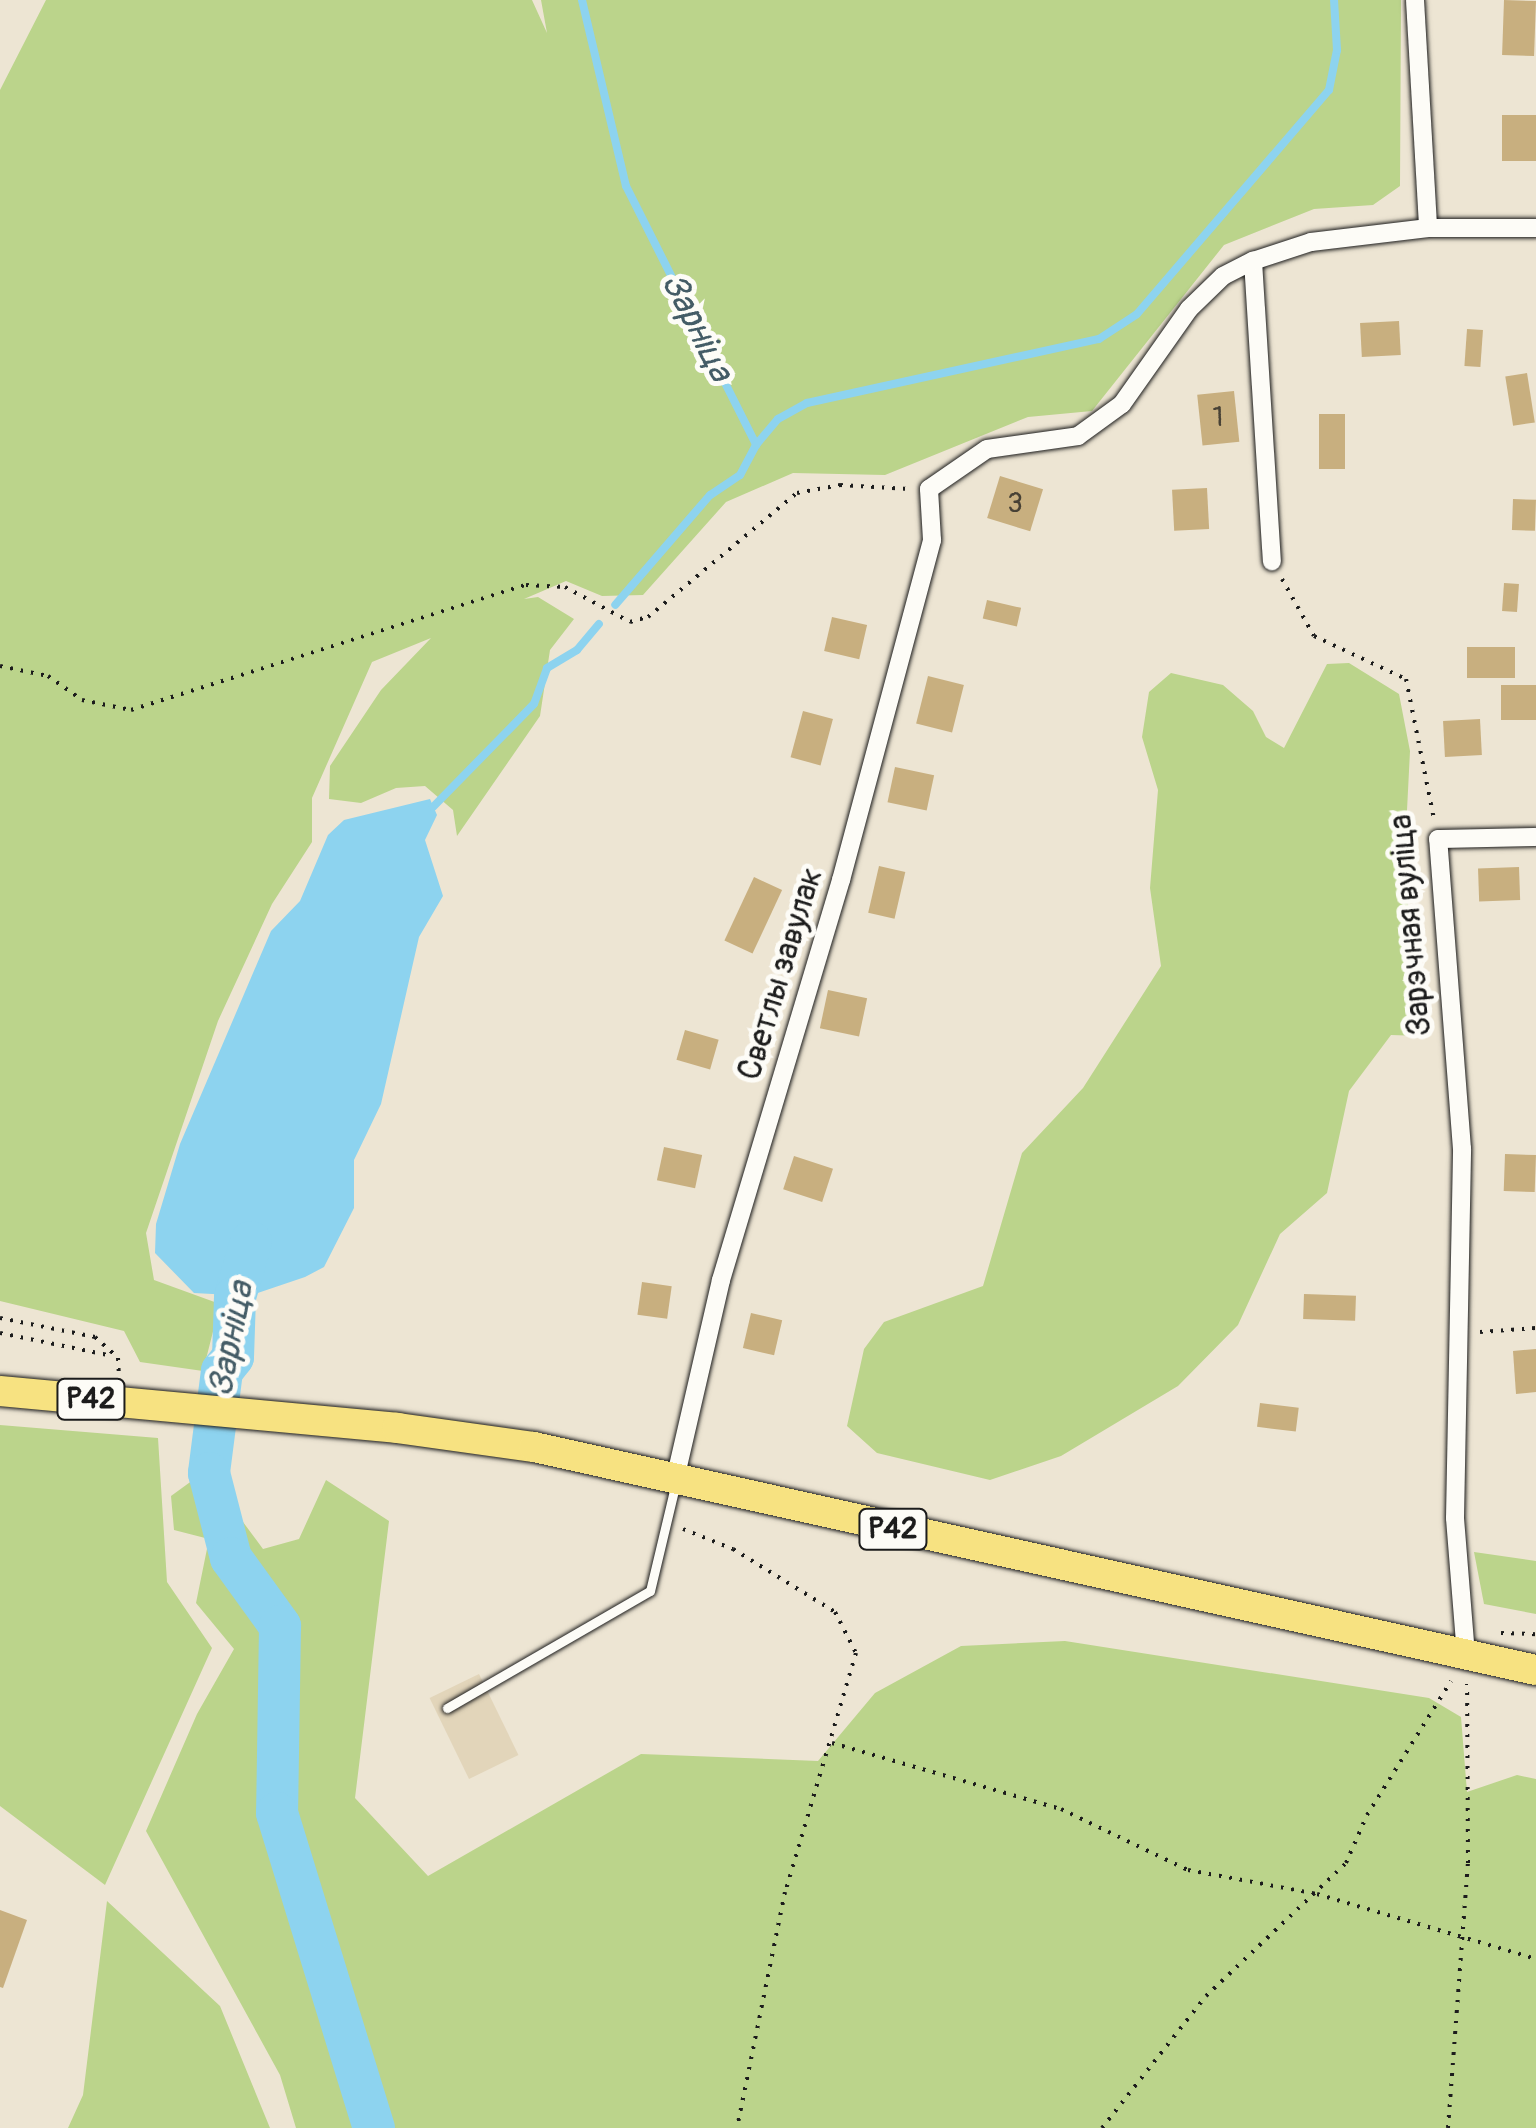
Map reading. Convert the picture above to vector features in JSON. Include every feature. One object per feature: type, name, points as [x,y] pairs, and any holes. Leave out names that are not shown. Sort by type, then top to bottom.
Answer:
[{"type":"main road","name":"Р42","points":[[0,1392],[181,1407],[679,1461],[1035,1562],[1536,1670]]},
{"type":"street","points":[[1415,0],[1428,228]]},
{"type":"street","points":[[930,489],[987,449],[1078,436],[1122,404],[1189,309],[1222,276],[1253,262],[1311,242],[1428,228],[1536,228]]},
{"type":"street","points":[[1253,262],[1272,561]]},
{"type":"street","name":"Светлы завулак","points":[[679,1461],[687,1420],[932,540],[930,489]]},
{"type":"street","points":[[1438,838],[1536,837]]},
{"type":"street","name":"Зарэчная вуліца","points":[[1438,838],[1462,1149],[1455,1518],[1466,1655]]},
{"type":"lane","points":[[448,1708],[650,1591],[679,1461]]},
{"type":"path","points":[[0,666],[48,676],[82,700],[131,710],[526,585],[566,587],[630,622],[648,617],[797,494],[840,485],[930,489]]},
{"type":"path","name":"Зарэчная вуліца","points":[[1272,561],[1314,636],[1406,679],[1438,838]]},
{"type":"path","points":[[0,1318],[95,1337],[118,1358],[120,1402]]},
{"type":"path","points":[[1456,1334],[1536,1328]]},
{"type":"path","points":[[0,1333],[118,1358]]},
{"type":"path","points":[[671,1510],[680,1528],[733,1549],[835,1612],[856,1653],[785,1892],[737,2128]]},
{"type":"path","points":[[1102,2128],[1206,1996],[1346,1863],[1367,1815],[1466,1655]]},
{"type":"path","points":[[1448,2128],[1468,1863],[1466,1655]]},
{"type":"path","points":[[832,1743],[1061,1809],[1188,1870],[1317,1894],[1536,1959]]},
{"type":"shaded area","points":[[479,1674],[518,1755],[469,1779],[430,1698]]},
{"type":"green space","points":[[46,0],[532,0],[547,33],[541,0],[1401,0],[1400,186],[1373,205],[1314,209],[1224,245],[1092,411],[1028,417],[885,475],[793,473],[726,502],[643,595],[602,596],[566,581],[524,599],[538,597],[574,619],[550,650],[540,716],[457,836],[453,810],[425,786],[396,788],[361,803],[329,799],[330,766],[381,690],[431,638],[372,662],[312,798],[312,842],[272,904],[218,1021],[146,1233],[154,1280],[220,1304],[203,1371],[140,1362],[124,1331],[0,1301],[0,90]]},
{"type":"green space","points":[[1349,663],[1399,694],[1410,751],[1404,870],[1422,1036],[1391,1035],[1349,1091],[1327,1193],[1280,1234],[1238,1325],[1178,1386],[1061,1456],[990,1480],[877,1453],[847,1426],[864,1349],[884,1322],[983,1286],[1022,1153],[1083,1088],[1161,966],[1150,888],[1158,790],[1142,737],[1149,692],[1171,673],[1223,685],[1253,711],[1266,737],[1284,748],[1327,664]]},
{"type":"green space","points":[[0,1425],[158,1438],[167,1582],[212,1648],[105,1885],[0,1806]]},
{"type":"green space","points":[[193,1480],[223,1495],[263,1549],[299,1539],[326,1480],[389,1521],[355,1798],[428,1876],[641,1754],[818,1761],[875,1693],[961,1646],[1065,1641],[1429,1698],[1461,1717],[1467,1792],[1517,1775],[1536,1779],[1536,2128],[296,2128],[280,2075],[146,1831],[197,1714],[234,1649],[196,1603],[209,1539],[174,1530],[171,1496]]},
{"type":"green space","points":[[1474,1552],[1536,1561],[1536,1614],[1484,1604]]},
{"type":"green space","points":[[107,1901],[220,2006],[270,2128],[68,2128],[83,2095]]},
{"type":"water","points":[[430,799],[437,815],[425,840],[443,896],[419,937],[381,1104],[354,1160],[354,1208],[324,1267],[249,1296],[194,1293],[155,1253],[156,1224],[180,1144],[271,931],[300,901],[328,835],[344,820]]},
{"type":"building","points":[[1504,0],[1536,1],[1534,56],[1502,55]]},
{"type":"building","points":[[1502,115],[1536,115],[1536,161],[1502,161]]},
{"type":"building","points":[[1399,321],[1401,355],[1362,357],[1360,323]]},
{"type":"building","points":[[1467,329],[1483,330],[1480,367],[1464,366]]},
{"type":"building","points":[[1527,373],[1535,422],[1513,426],[1505,376]]},
{"type":"building","points":[[1234,391],[1239,442],[1203,446],[1197,395]]},
{"type":"building","points":[[1319,414],[1345,414],[1345,469],[1319,469]]},
{"type":"building","points":[[1000,476],[1043,489],[1030,531],[987,518]]},
{"type":"building","points":[[1207,488],[1209,529],[1174,531],[1172,490]]},
{"type":"building","points":[[1513,499],[1536,500],[1535,531],[1512,530]]},
{"type":"building","points":[[1504,583],[1519,584],[1517,612],[1502,611]]},
{"type":"building","points":[[987,600],[1021,608],[1017,626],[983,619]]},
{"type":"building","points":[[832,617],[867,625],[859,659],[824,651]]},
{"type":"building","points":[[1467,647],[1515,647],[1515,678],[1467,678]]},
{"type":"building","points":[[928,676],[964,685],[952,732],[916,724]]},
{"type":"building","points":[[1501,685],[1536,685],[1536,720],[1501,720]]},
{"type":"building","points":[[803,711],[833,719],[821,765],[791,757]]},
{"type":"building","points":[[1480,719],[1482,755],[1445,757],[1443,721]]},
{"type":"building","points":[[895,767],[934,775],[927,811],[888,802]]},
{"type":"building","points":[[879,866],[905,872],[895,919],[868,913]]},
{"type":"building","points":[[1519,867],[1520,900],[1479,901],[1478,868]]},
{"type":"building","points":[[754,877],[782,890],[753,954],[724,940]]},
{"type":"building","points":[[828,990],[867,998],[859,1036],[820,1028]]},
{"type":"building","points":[[685,1030],[719,1040],[710,1069],[676,1060]]},
{"type":"building","points":[[664,1147],[702,1155],[695,1188],[657,1180]]},
{"type":"building","points":[[1505,1154],[1536,1155],[1535,1192],[1504,1191]]},
{"type":"building","points":[[794,1156],[833,1169],[822,1202],[783,1189]]},
{"type":"building","points":[[642,1282],[672,1286],[667,1319],[637,1315]]},
{"type":"building","points":[[1304,1294],[1356,1296],[1355,1321],[1303,1319]]},
{"type":"building","points":[[751,1313],[782,1320],[774,1355],[743,1348]]},
{"type":"building","points":[[1536,1349],[1536,1392],[1516,1394],[1513,1351]]},
{"type":"building","points":[[1260,1403],[1299,1408],[1296,1432],[1257,1427]]},
{"type":"building","points":[[0,1910],[27,1920],[3,1988],[0,1987]]},
{"type":"waterway","name":"Зарніца","points":[[582,0],[626,186],[756,445],[740,475],[710,495],[615,605]]},
{"type":"waterway","points":[[756,445],[778,419],[807,403],[1099,339],[1137,314],[1329,90],[1337,50],[1334,0]]},
{"type":"waterway","name":"Зарніца","points":[[433,807],[534,704],[547,668],[577,650],[599,624]]},
{"type":"waterway","name":"Зарніца","points":[[251,1242],[235,1297],[233,1357],[222,1371],[209,1473],[231,1558],[280,1626],[277,1813],[374,2128]]}]
